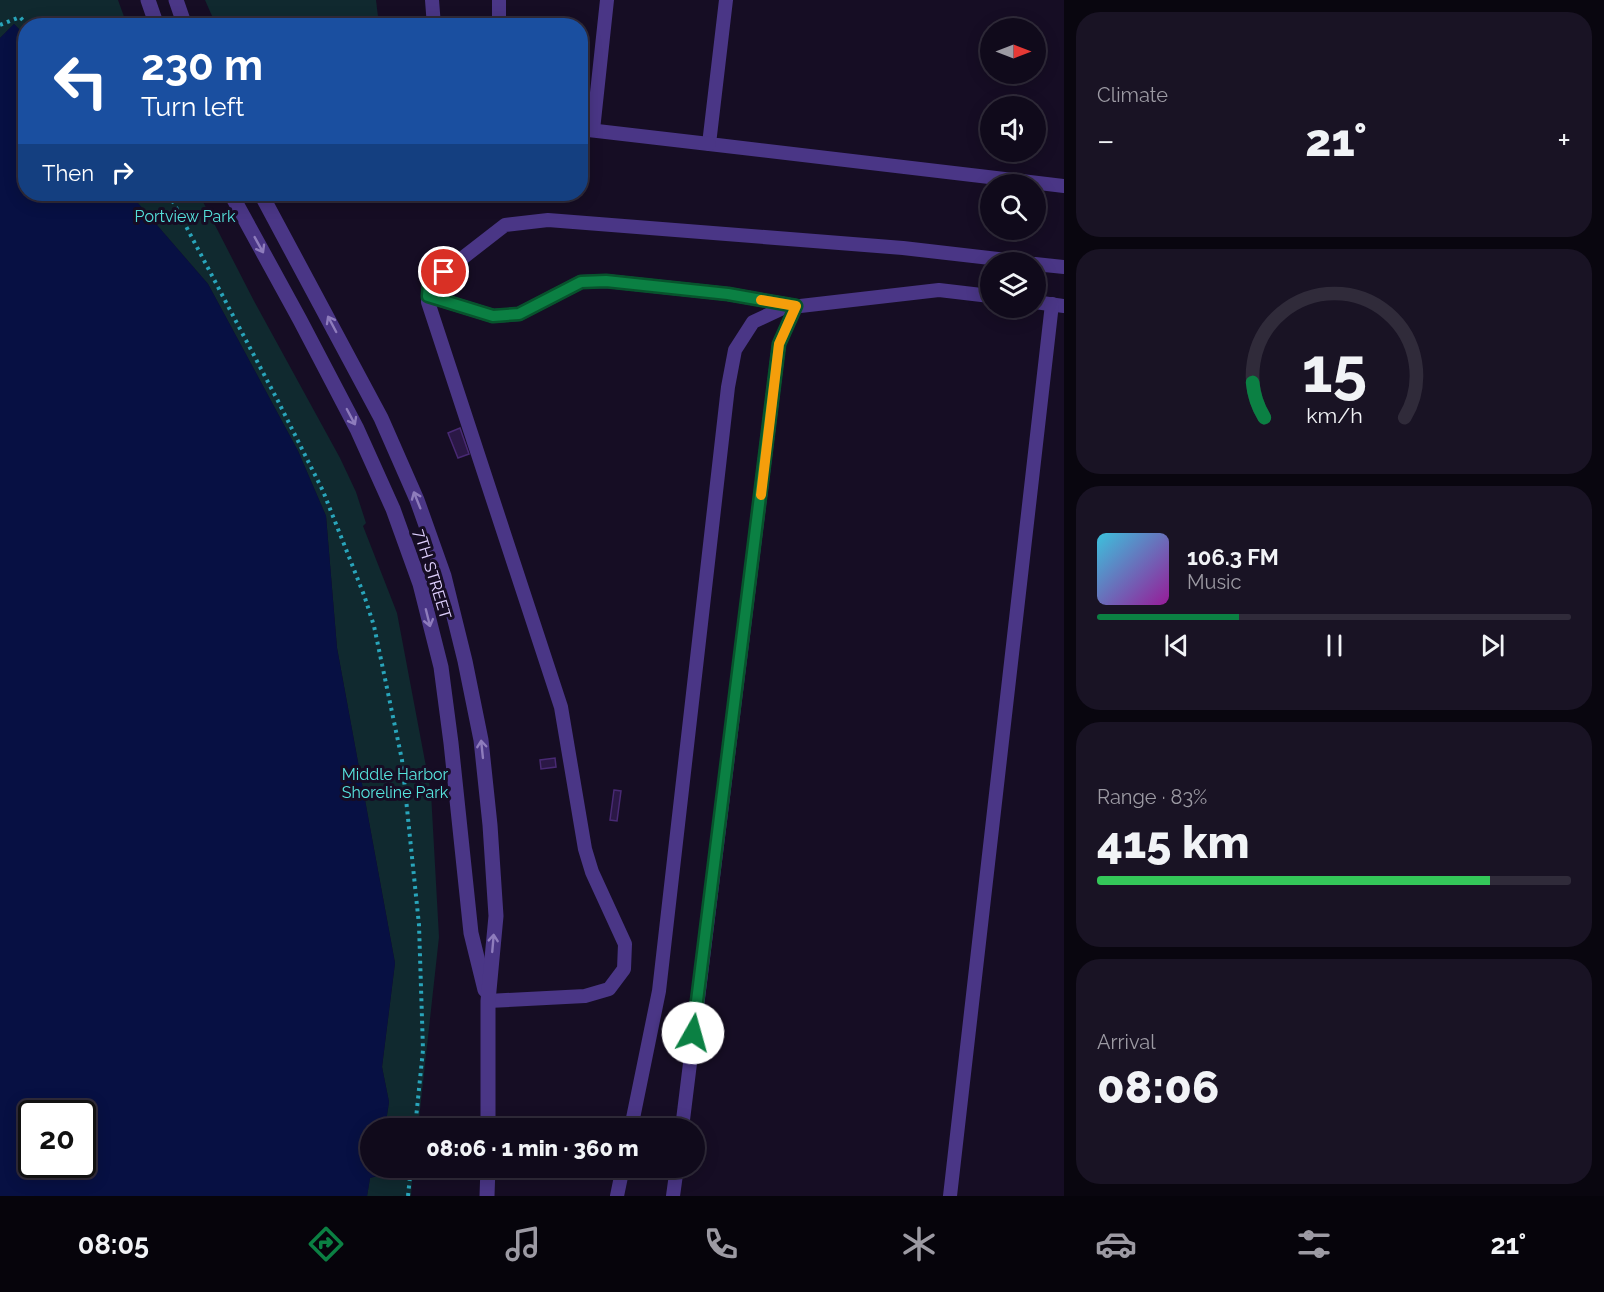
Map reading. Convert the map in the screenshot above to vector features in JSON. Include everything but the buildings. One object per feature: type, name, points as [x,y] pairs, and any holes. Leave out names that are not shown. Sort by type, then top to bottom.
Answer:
[{"type":"street","points":[[148,0],[154,18]]},
{"type":"street","points":[[176,0],[182,18]]},
{"type":"street","name":"7TH STREET","points":[[235,201],[357,429],[393,509],[420,584],[441,667],[471,933],[488,1001]]},
{"type":"street","name":"7TH STREET","points":[[265,201],[381,418],[417,500],[444,576],[465,661],[483,750],[496,916],[488,1001],[488,1118]]},
{"type":"street","points":[[487,1196],[488,1178]]},
{"type":"lane","points":[[432,0],[433,18]]},
{"type":"lane","points":[[499,0],[499,18]]},
{"type":"lane","points":[[588,124],[607,0]]},
{"type":"lane","points":[[710,144],[726,0]]},
{"type":"lane","points":[[588,130],[1064,186]]},
{"type":"lane","points":[[488,1001],[585,996],[609,989],[624,969],[625,944],[588,861],[561,707],[428,302],[429,284],[505,225],[548,220],[903,248],[980,257]]},
{"type":"lane","points":[[1046,265],[1064,267]]},
{"type":"lane","points":[[428,296],[493,316],[519,314],[581,282],[606,281],[728,294],[796,306]]},
{"type":"lane","points":[[633,1118],[659,991],[728,387],[735,350],[753,322],[783,308],[939,290],[980,295]]},
{"type":"lane","points":[[950,1196],[1058,305]]},
{"type":"lane","points":[[683,1118],[779,344],[796,306]]},
{"type":"lane","points":[[617,1196],[621,1178]]},
{"type":"lane","points":[[673,1196],[675,1178]]},
{"type":"path","points":[[0,25],[21,18]]},
{"type":"path","points":[[173,201],[322,491],[368,605],[374,626],[402,760],[419,925],[423,1050],[416,1118]]},
{"type":"path","points":[[408,1196],[410,1178]]},
{"type":"green space","points":[[0,0],[118,0],[124,18],[18,18],[18,28],[14,24],[0,38]]},
{"type":"green space","points":[[205,0],[376,0],[378,18],[213,18]]},
{"type":"green space","name":"Middle Harbor Shoreline Park","points":[[136,201],[203,201],[254,301],[340,458],[356,492],[366,523],[363,526],[397,613],[431,793],[439,937],[419,1118],[387,1118],[389,1102],[382,1067],[395,963],[337,648],[326,516],[298,451],[208,284]]},
{"type":"green space","points":[[370,1178],[412,1178],[411,1196],[367,1196]]},
{"type":"shaded area","points":[[14,24],[18,28],[18,201],[136,201],[208,284],[298,451],[326,516],[337,648],[395,963],[382,1067],[389,1102],[387,1118],[360,1118],[360,1178],[370,1178],[367,1196],[0,1196],[0,38]]},
{"type":"slow traffic","points":[[761,300],[796,306],[779,344],[761,495]]},
{"type":"route","points":[[444,272],[429,284],[428,296],[493,316],[519,314],[581,282],[606,281],[728,294],[796,306],[779,344],[693,1033]]},
{"type":"park label","name":"Portview Park","points":[[185,216]]}]
